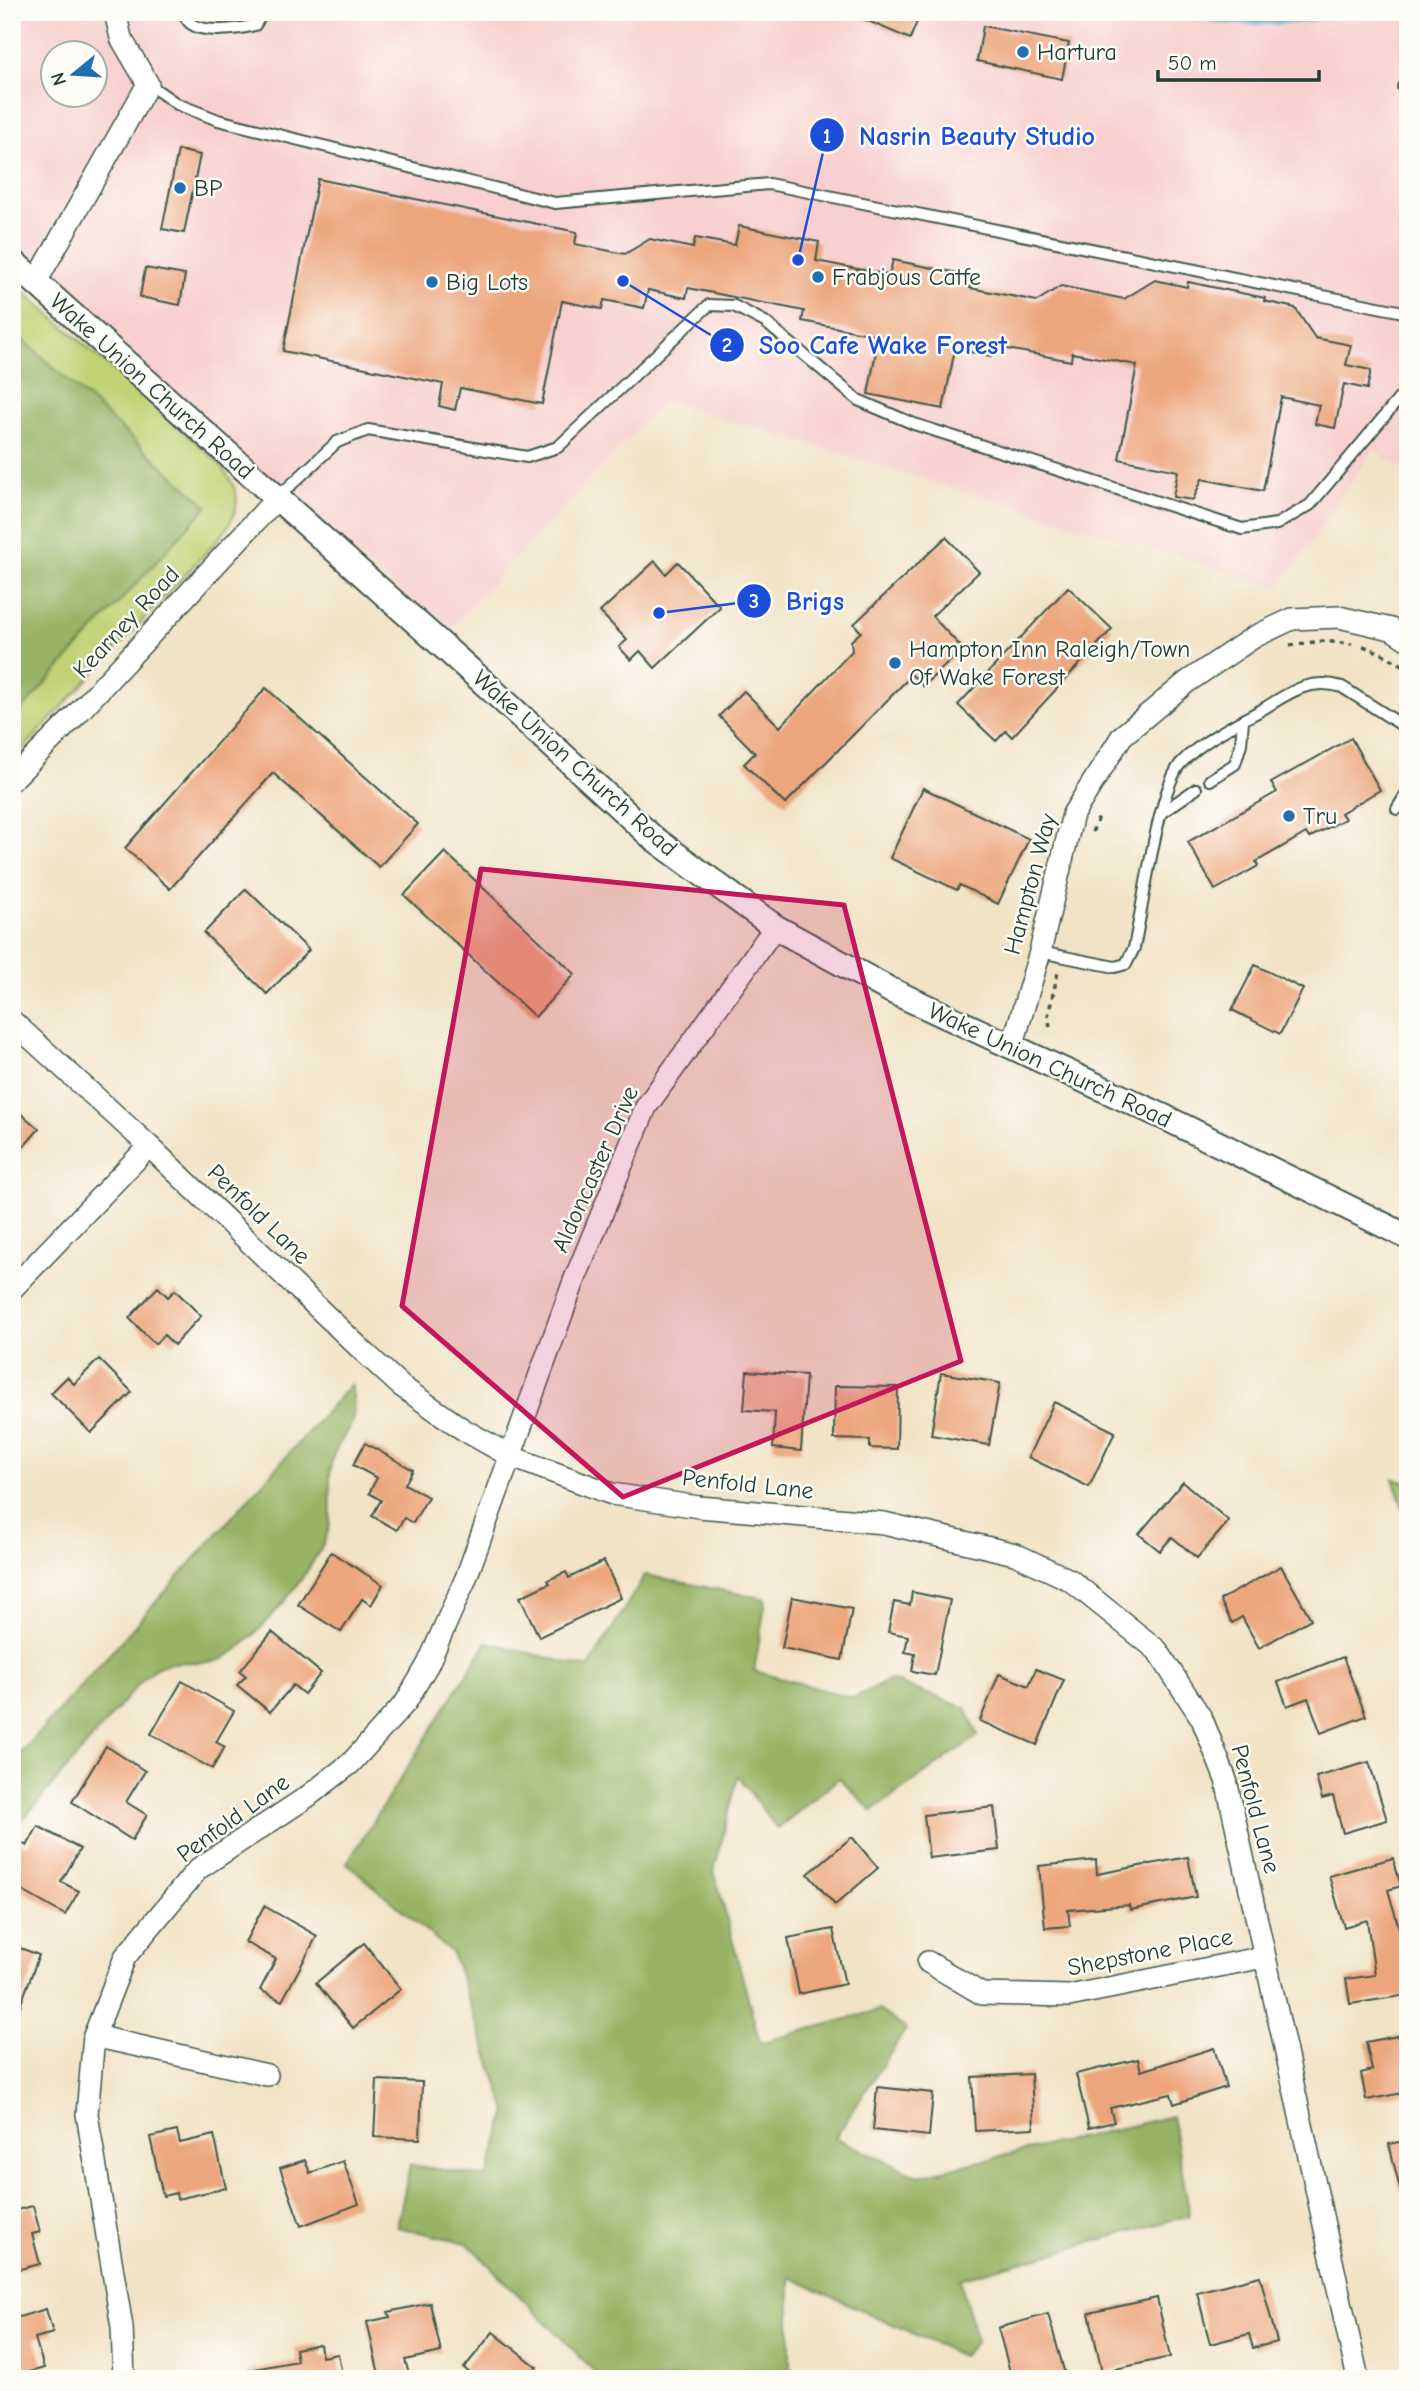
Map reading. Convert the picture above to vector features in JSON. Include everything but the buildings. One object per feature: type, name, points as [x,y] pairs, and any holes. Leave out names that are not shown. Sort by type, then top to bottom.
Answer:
[{"type":"street","points":[[36,282],[148,83],[121,38],[115,12]]},
{"type":"street","name":"Wake Union Church Road","points":[[12,261],[482,681],[652,837],[775,927],[890,990],[1166,1118],[1408,1237]]},
{"type":"street","name":"Kearney Road","points":[[12,780],[76,715],[277,498]]},
{"type":"street","name":"Hampton Way","points":[[1012,1047],[1040,952],[1073,814],[1122,736],[1187,682],[1254,638],[1292,619],[1339,617],[1391,629],[1408,639]]},
{"type":"street","name":"Aldoncaster Drive","points":[[512,1457],[574,1281],[646,1107],[775,927]]},
{"type":"street","name":"Penfold Lane","points":[[12,1021],[149,1146],[401,1386],[464,1430],[512,1457],[612,1494],[699,1507],[884,1523],[1015,1555],[1070,1580],[1157,1650],[1202,1719],[1226,1780],[1358,2379]]},
{"type":"street","points":[[12,1289],[149,1146]]},
{"type":"street","name":"Penfold Lane","points":[[124,2379],[122,2327],[87,2114],[94,2036],[125,1957],[198,1869],[307,1797],[351,1763],[406,1702],[428,1664],[466,1578],[512,1457]]},
{"type":"street","name":"Shepstone Place","points":[[928,1962],[982,1994],[1069,1996],[1264,1957]]},
{"type":"street","points":[[94,2036],[267,2075]]},
{"type":"lane","points":[[183,12],[190,23],[203,28],[239,30],[255,25],[263,12]]},
{"type":"lane","points":[[148,83],[177,104],[218,120],[555,203],[769,184],[1408,313]]},
{"type":"lane","points":[[277,498],[337,442],[368,430],[527,457],[558,447],[709,305],[734,306],[765,322],[858,401],[914,424],[1242,529],[1277,524],[1310,505],[1408,388]]},
{"type":"lane","points":[[1040,952],[1115,967],[1126,964],[1135,948],[1161,813],[1170,783],[1180,763],[1243,720],[1301,686],[1329,683],[1342,687],[1408,729]]},
{"type":"lane","points":[[1210,780],[1235,764],[1241,744],[1243,720]]},
{"type":"lane","points":[[1161,813],[1196,789]]},
{"type":"lane","points":[[1397,809],[1408,791]]},
{"type":"path","points":[[1050,1027],[1048,1016],[1059,967]]},
{"type":"highlighted area","points":[[481,869],[844,905],[961,1361],[623,1497],[402,1306]]},
{"type":"shaded area","points":[[12,12],[1408,12],[1408,472],[1374,450],[1279,587],[664,400],[448,631],[314,520],[12,249]]},
{"type":"green space","points":[[12,281],[219,463],[237,498],[234,514],[223,534],[12,761],[12,720],[207,506],[12,330]]},
{"type":"green space","points":[[12,330],[207,506],[12,720]]},
{"type":"green space","points":[[351,1384],[353,1417],[331,1464],[329,1528],[314,1560],[286,1600],[253,1636],[224,1658],[207,1662],[173,1663],[151,1672],[12,1832],[12,1763]]},
{"type":"green space","points":[[1393,1478],[1408,1483],[1408,1523]]},
{"type":"green space","points":[[645,1575],[766,1599],[754,1671],[853,1698],[890,1680],[966,1708],[978,1736],[872,1811],[839,1778],[777,1829],[738,1776],[714,1871],[760,2043],[879,2010],[906,2029],[835,2138],[918,2176],[1172,2116],[1190,2215],[960,2279],[977,2342],[962,2356],[790,2277],[790,2379],[602,2379],[467,2243],[397,2227],[410,2165],[487,2177],[507,2111],[452,1953],[347,1863],[487,1642],[588,1668]]},
{"type":"waterway","points":[[1182,15],[1233,22],[1294,21],[1357,12]]},
{"type":"place","name":"Hartura","points":[[1023,52]]},
{"type":"place","name":"BP","points":[[180,188]]},
{"type":"place","name":"Nasrin Beauty Studio","points":[[798,260]]},
{"type":"place","name":"Frabjous Catfe","points":[[818,277]]},
{"type":"place","name":"Soo Cafe Wake Forest","points":[[623,281]]},
{"type":"place","name":"Big Lots","points":[[432,282]]},
{"type":"place","name":"Brigs","points":[[659,613]]},
{"type":"place","name":"Hampton Inn Raleigh/Town Of Wake Forest","points":[[895,663]]},
{"type":"place","name":"Tru","points":[[1289,816]]}]
